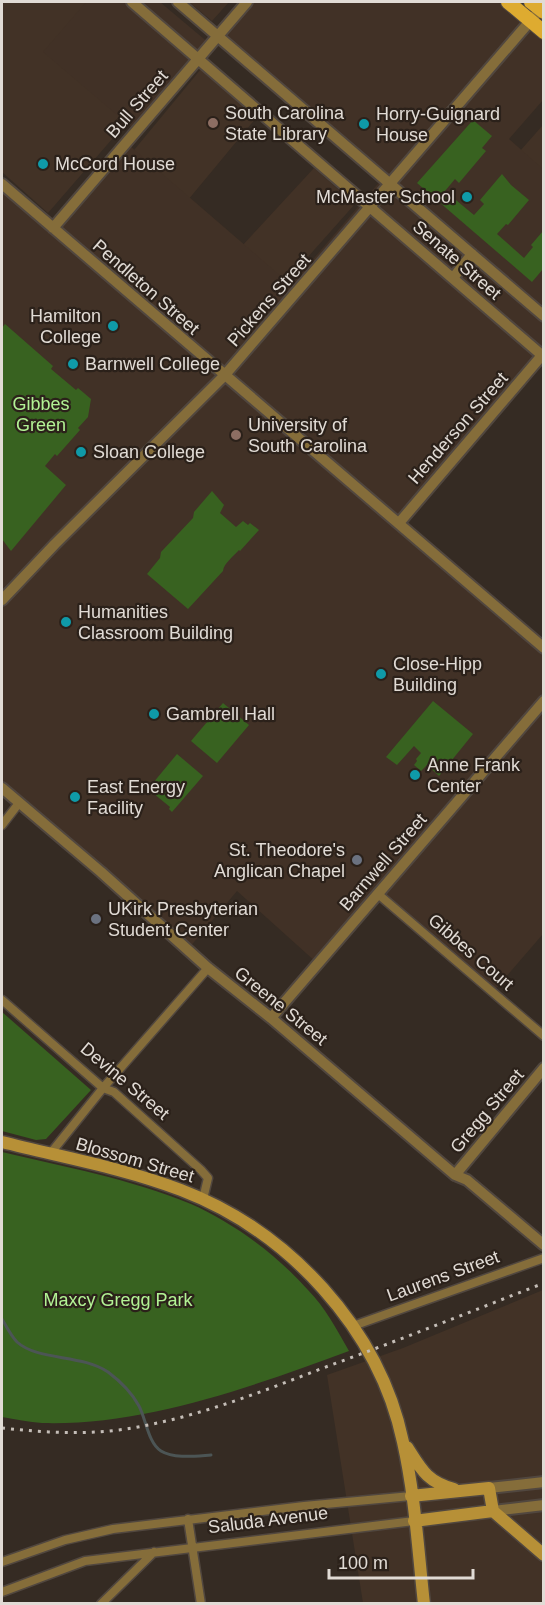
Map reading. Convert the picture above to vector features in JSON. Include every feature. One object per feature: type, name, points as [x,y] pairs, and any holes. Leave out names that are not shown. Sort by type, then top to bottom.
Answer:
[{"type":"main road","points":[[508,2],[543,32]]},
{"type":"main road","name":"Blossom Street","points":[[2,1142],[153,1180],[203,1199],[240,1220],[278,1247],[318,1283],[353,1326],[383,1383],[403,1441],[424,1604]]},
{"type":"main road","points":[[403,1441],[426,1477],[445,1487],[458,1490]]},
{"type":"main road","points":[[489,1488],[493,1511],[543,1555]]},
{"type":"main road","name":"Saluda Avenue","points":[[411,1496],[489,1488]]},
{"type":"main road","name":"Saluda Avenue","points":[[414,1521],[493,1511]]},
{"type":"street","name":"Senate Street","points":[[132,2],[543,355]]},
{"type":"street","name":"Senate Street","points":[[178,2],[543,316]]},
{"type":"street","name":"Bull Street","points":[[53,228],[247,2]]},
{"type":"street","name":"Pickens Street","points":[[2,600],[55,543],[225,376],[530,21],[539,7]]},
{"type":"street","name":"Pendleton Street","points":[[2,184],[543,648]]},
{"type":"street","points":[[453,278],[472,254]]},
{"type":"street","name":"Henderson Street","points":[[399,523],[543,355]]},
{"type":"street","name":"Barnwell Street","points":[[270,1018],[543,701]]},
{"type":"street","name":"Greene Street","points":[[2,788],[208,968],[455,1175],[467,1180],[543,1245]]},
{"type":"street","points":[[2,825],[19,803]]},
{"type":"street","name":"Gibbes Court","points":[[378,894],[543,1036]]},
{"type":"street","points":[[50,1154],[103,1088],[208,968]]},
{"type":"street","name":"Devine Street","points":[[2,1000],[103,1088],[114,1092],[208,1178],[203,1199]]},
{"type":"street","name":"Gregg Street","points":[[455,1175],[543,1068]]},
{"type":"street","name":"Laurens Street","points":[[353,1326],[543,1258]]},
{"type":"street","name":"Saluda Avenue","points":[[489,1488],[543,1482]]},
{"type":"street","name":"Saluda Avenue","points":[[2,1562],[57,1543],[113,1529],[411,1496]]},
{"type":"street","name":"Saluda Avenue","points":[[493,1511],[543,1505]]},
{"type":"street","points":[[188,1519],[201,1604]]},
{"type":"street","name":"Saluda Avenue","points":[[2,1592],[85,1561],[414,1521]]},
{"type":"street","points":[[101,1604],[154,1552]]},
{"type":"shaded area","points":[[2,2],[120,2],[184,56],[48,213],[2,172]]},
{"type":"shaded area","points":[[86,2],[160,2],[210,44],[136,131],[43,52]]},
{"type":"shaded area","points":[[189,2],[229,2],[212,21]]},
{"type":"shaded area","name":"University of South Carolina","points":[[244,2],[518,2],[543,23],[543,100],[509,139],[543,169],[543,350],[396,521],[543,648],[543,934],[492,993],[378,893],[317,963],[237,891],[189,948],[2,788],[2,187],[55,232],[130,146],[291,285],[382,179],[216,34]]},
{"type":"shaded area","points":[[201,69],[256,118],[188,200],[242,246],[314,168],[355,204],[218,358],[68,230]]},
{"type":"shaded area","points":[[543,125],[543,172],[520,151]]},
{"type":"shaded area","points":[[543,1290],[543,1603],[363,1603],[327,1375],[403,1348]]},
{"type":"green space","points":[[473,120],[492,136],[482,148],[486,151],[459,183],[455,179],[445,191],[474,215],[484,204],[480,200],[502,174],[529,200],[508,225],[506,224],[497,234],[524,258],[543,231],[543,269],[532,282],[417,183]]},
{"type":"green space","name":"Gibbes Green","points":[[5,324],[53,366],[51,369],[91,399],[88,417],[78,428],[80,430],[45,466],[66,485],[11,551],[2,539],[2,328]]},
{"type":"green space","points":[[212,491],[224,505],[220,513],[236,527],[243,521],[259,530],[229,560],[223,571],[188,609],[147,574],[160,558],[161,552],[193,518],[194,512]]},
{"type":"green space","points":[[433,701],[473,734],[439,776],[427,765],[421,771],[414,765],[421,753],[414,746],[397,765],[386,757]]},
{"type":"green space","points":[[223,703],[249,725],[217,763],[191,741]]},
{"type":"green space","points":[[177,754],[203,776],[172,812],[170,807],[148,789]]},
{"type":"green space","points":[[2,1012],[91,1090],[46,1139],[36,1140],[2,1131]]},
{"type":"green space","name":"Maxcy Gregg Park","points":[[2,1152],[145,1187],[191,1204],[239,1230],[269,1252],[296,1277],[325,1311],[349,1351],[237,1390],[159,1411],[81,1422],[42,1423],[2,1417]]},
{"type":"waterway","points":[[2,1319],[15,1340],[26,1348],[48,1355],[86,1362],[108,1372],[125,1387],[136,1401],[150,1437],[161,1451],[179,1456],[211,1455]]},
{"type":"railway","points":[[2,1428],[75,1433],[119,1430],[171,1420],[273,1387],[544,1283]]},
{"type":"place","name":"South Carolina State Library","points":[[213,123]]},
{"type":"place","name":"Horry-Guignard House","points":[[364,124]]},
{"type":"place","name":"McCord House","points":[[43,164]]},
{"type":"place","name":"McMaster School","points":[[467,197]]},
{"type":"place","name":"Hamilton College","points":[[113,326]]},
{"type":"place","name":"Barnwell College","points":[[73,364]]},
{"type":"place","name":"University of South Carolina","points":[[236,435]]},
{"type":"place","name":"Sloan College","points":[[81,452]]},
{"type":"place","name":"Humanities Classroom Building","points":[[66,622]]},
{"type":"place","name":"Close-Hipp Building","points":[[381,674]]},
{"type":"place","name":"Gambrell Hall","points":[[154,714]]},
{"type":"place","name":"Anne Frank Center","points":[[415,775]]},
{"type":"place","name":"East Energy Facility","points":[[75,797]]},
{"type":"place","name":"St. Theodore's Anglican Chapel","points":[[357,860]]},
{"type":"place","name":"UKirk Presbyterian Student Center","points":[[96,919]]}]
